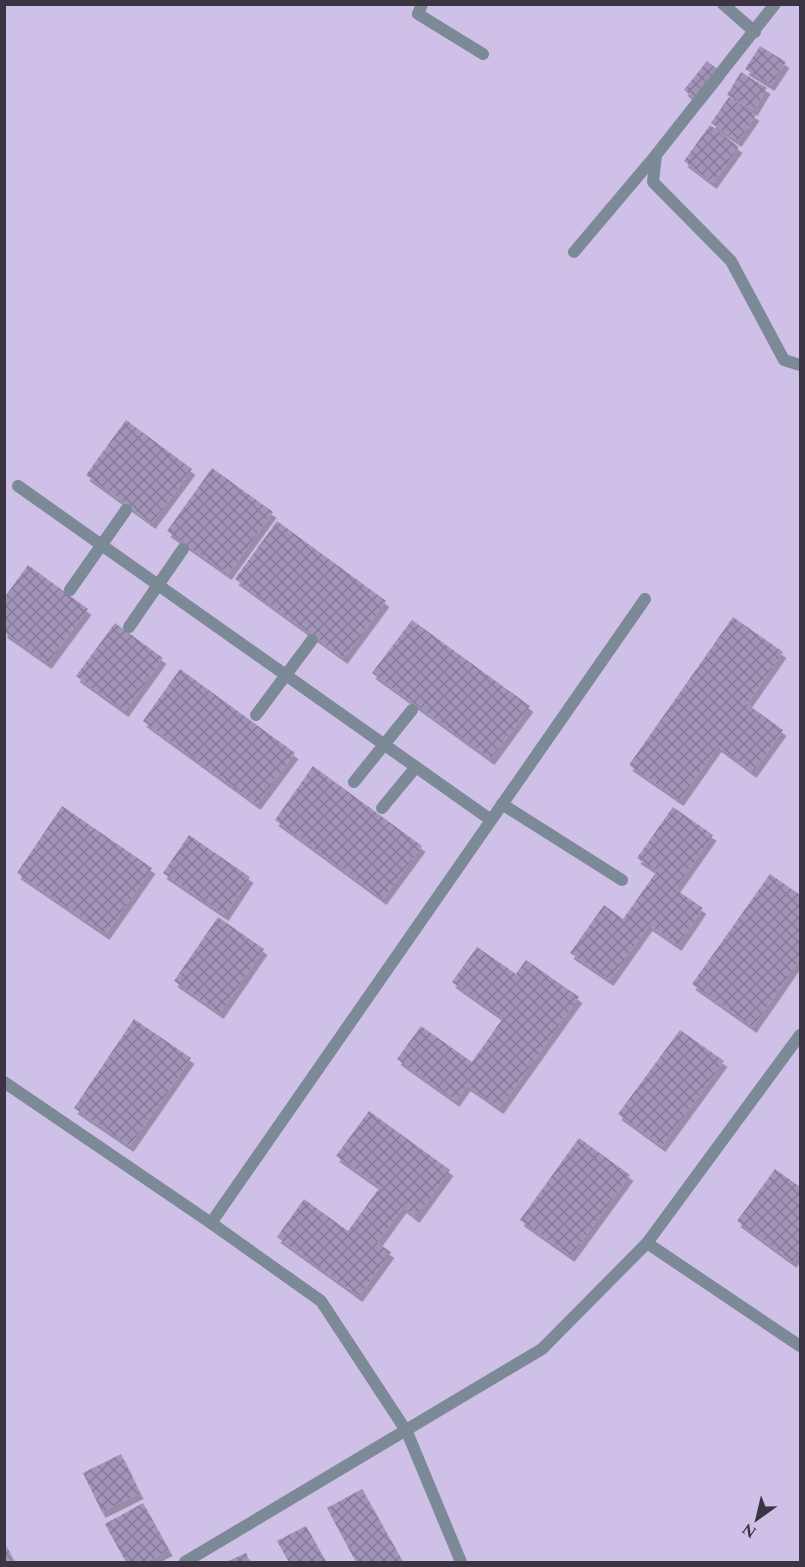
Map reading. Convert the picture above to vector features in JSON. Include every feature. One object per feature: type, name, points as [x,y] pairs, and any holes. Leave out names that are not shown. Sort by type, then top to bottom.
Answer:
[{"type":"street","points":[[422,4],[418,14],[483,54]]},
{"type":"street","points":[[723,4],[755,32]]},
{"type":"street","points":[[574,252],[656,155],[775,4]]},
{"type":"street","points":[[656,155],[653,182],[731,261],[784,360],[801,365]]},
{"type":"street","points":[[18,486],[491,820]]},
{"type":"street","points":[[70,590],[126,510]]},
{"type":"street","points":[[129,627],[183,549]]},
{"type":"street","points":[[211,1223],[645,599]]},
{"type":"street","points":[[256,715],[312,640]]},
{"type":"street","points":[[354,782],[412,710]]},
{"type":"street","points":[[382,808],[416,767]]},
{"type":"street","points":[[502,804],[622,880]]},
{"type":"street","points":[[185,1563],[542,1349],[647,1243],[801,1035]]},
{"type":"street","points":[[4,1082],[321,1300],[407,1431],[461,1563]]},
{"type":"street","points":[[647,1243],[801,1346]]},
{"type":"building","points":[[760,46],[786,62],[771,85],[745,69]]},
{"type":"building","points":[[707,61],[721,72],[698,101],[684,90]]},
{"type":"building","points":[[741,72],[767,88],[754,110],[727,95]]},
{"type":"building","points":[[729,97],[756,115],[738,141],[711,123]]},
{"type":"building","points":[[710,125],[739,147],[713,183],[684,161]]},
{"type":"building","points":[[126,420],[192,469],[152,523],[86,475]]},
{"type":"building","points":[[212,468],[273,512],[228,574],[167,531]]},
{"type":"building","points":[[277,521],[386,601],[344,658],[235,579]]},
{"type":"building","points":[[28,565],[88,609],[48,663],[4,632],[4,598]]},
{"type":"building","points":[[733,617],[783,652],[747,704],[783,730],[753,772],[718,746],[680,800],[629,765]]},
{"type":"building","points":[[412,620],[530,706],[491,759],[372,673]]},
{"type":"building","points":[[115,623],[163,658],[125,711],[76,676]]},
{"type":"building","points":[[180,669],[295,753],[257,804],[143,721]]},
{"type":"building","points":[[313,766],[422,846],[383,899],[275,820]]},
{"type":"building","points":[[62,806],[152,868],[106,934],[17,873]]},
{"type":"building","points":[[673,807],[713,835],[675,889],[703,908],[678,945],[649,925],[610,980],[570,953],[604,905],[623,919],[657,871],[637,858]]},
{"type":"building","points":[[189,835],[250,877],[225,915],[163,873]]},
{"type":"building","points":[[770,874],[800,895],[800,959],[753,1027],[692,984]]},
{"type":"building","points":[[218,917],[264,949],[220,1013],[174,981]]},
{"type":"building","points":[[477,947],[516,974],[526,960],[579,997],[500,1108],[467,1085],[456,1101],[397,1059],[421,1026],[472,1062],[503,1018],[452,982]]},
{"type":"building","points":[[134,1019],[191,1058],[130,1146],[74,1108]]},
{"type":"building","points":[[680,1030],[724,1061],[662,1146],[618,1114]]},
{"type":"building","points":[[369,1111],[450,1170],[416,1217],[403,1207],[377,1243],[391,1252],[359,1296],[277,1237],[304,1199],[348,1231],[380,1187],[336,1156]]},
{"type":"building","points":[[579,1138],[630,1175],[571,1256],[520,1220]]},
{"type":"building","points":[[775,1169],[800,1187],[800,1252],[793,1262],[737,1221]]},
{"type":"building","points":[[121,1454],[140,1493],[102,1512],[83,1473]]},
{"type":"building","points":[[362,1489],[403,1562],[356,1562],[327,1508]]},
{"type":"building","points":[[143,1503],[169,1550],[146,1562],[126,1562],[105,1524]]},
{"type":"building","points":[[306,1526],[326,1562],[289,1562],[277,1541]]},
{"type":"building","points":[[4,1542],[13,1559],[6,1562],[4,1562]]},
{"type":"building","points":[[246,1553],[250,1562],[226,1562]]}]
